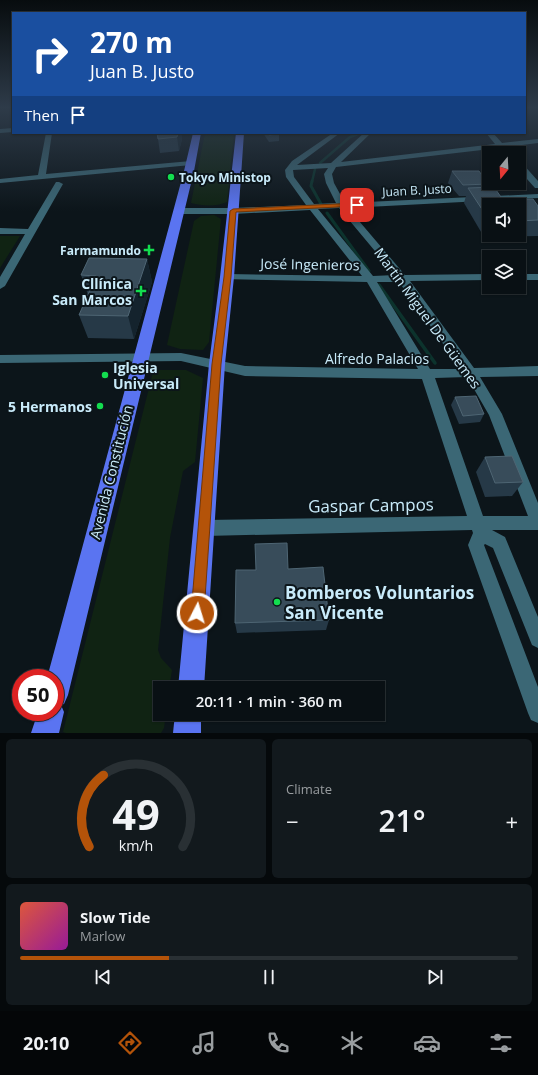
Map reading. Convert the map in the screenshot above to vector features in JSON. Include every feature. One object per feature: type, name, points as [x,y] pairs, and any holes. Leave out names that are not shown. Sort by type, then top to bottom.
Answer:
[{"type":"main road","name":"Avenida Constitución","points":[[62,669],[195,142]]},
{"type":"main road","points":[[192,681],[217,364],[227,277],[239,142]]},
{"type":"main road","points":[[45,733],[48,721]]},
{"type":"main road","points":[[187,733],[188,721]]},
{"type":"street","points":[[42,177],[48,142]]},
{"type":"street","points":[[291,168],[295,163],[323,142]]},
{"type":"street","points":[[333,165],[358,142]]},
{"type":"street","points":[[517,146],[533,142]]},
{"type":"street","points":[[291,168],[333,165],[482,148]]},
{"type":"street","name":"Martín Miguel De Güemes","points":[[333,165],[328,174],[330,183],[342,206],[402,278],[471,373],[495,414],[538,523]]},
{"type":"street","points":[[0,181],[190,167]]},
{"type":"street","points":[[0,189],[59,184],[190,167]]},
{"type":"street","name":"Martín Miguel De Güemes","points":[[291,168],[289,170],[290,177],[312,207],[370,279],[427,374],[479,528],[476,545],[538,713]]},
{"type":"street","points":[[526,173],[538,186]]},
{"type":"street","points":[[526,182],[538,195]]},
{"type":"street","points":[[0,286],[59,184]]},
{"type":"street","name":"Juan B. Justo","points":[[178,211],[233,211],[538,195]]},
{"type":"street","points":[[0,231],[32,232]]},
{"type":"street","name":"José Ingenieros","points":[[227,277],[370,279],[482,277]]},
{"type":"street","points":[[526,277],[538,277]]},
{"type":"street","name":"Alfredo Palacios","points":[[0,359],[181,357],[200,359],[230,369],[245,371],[427,374],[538,371]]},
{"type":"street","name":"Gaspar Campos","points":[[205,528],[479,528],[538,523]]},
{"type":"street","points":[[479,528],[499,543],[538,639]]},
{"type":"green space","points":[[203,142],[233,142],[227,202],[218,205],[191,203]]},
{"type":"green space","points":[[214,215],[221,219],[209,342],[203,350],[180,349],[167,345],[194,221],[201,216]]},
{"type":"green space","points":[[0,236],[20,236],[0,268]]},
{"type":"green space","points":[[158,370],[186,370],[203,378],[195,462],[183,471],[170,538],[158,650],[161,658],[172,670],[170,681],[153,681],[153,721],[165,721],[164,728],[161,733],[66,733],[63,732],[153,372]]},
{"type":"building","points":[[452,171],[479,171],[482,175],[482,184],[463,185]]},
{"type":"building","points":[[482,187],[482,190],[496,190],[502,198],[482,198],[482,209],[468,188]]},
{"type":"building","points":[[526,199],[533,199],[538,206],[538,220],[526,221]]},
{"type":"building","points":[[89,258],[147,259],[128,316],[79,315],[96,276],[81,275]]},
{"type":"building","points":[[476,396],[484,414],[463,416],[455,397]]},
{"type":"building","points":[[512,456],[523,482],[495,483],[485,457]]},
{"type":"building","points":[[287,543],[288,569],[323,567],[329,620],[235,623],[236,570],[256,570],[255,544]]},
{"type":"waterway","points":[[320,163],[344,142]]},
{"type":"waterway","points":[[312,182],[315,169]]},
{"type":"waterway","points":[[312,181],[311,186],[321,204]]},
{"type":"waterway","points":[[327,213],[369,271]]},
{"type":"waterway","points":[[379,285],[435,363]]},
{"type":"place","name":"Tokyo Ministop","points":[[171,177]]},
{"type":"place","name":"Farmamundo","points":[[149,250]]},
{"type":"place","name":"Cllínica San Marcos","points":[[141,291]]},
{"type":"place","name":"Iglesia Universal","points":[[105,375]]},
{"type":"place","name":"5 Hermanos","points":[[100,406]]},
{"type":"place","name":"Bomberos Voluntarios San Vicente","points":[[277,602]]},
{"type":"route","points":[[197,613],[217,364],[233,211],[357,205]]}]
